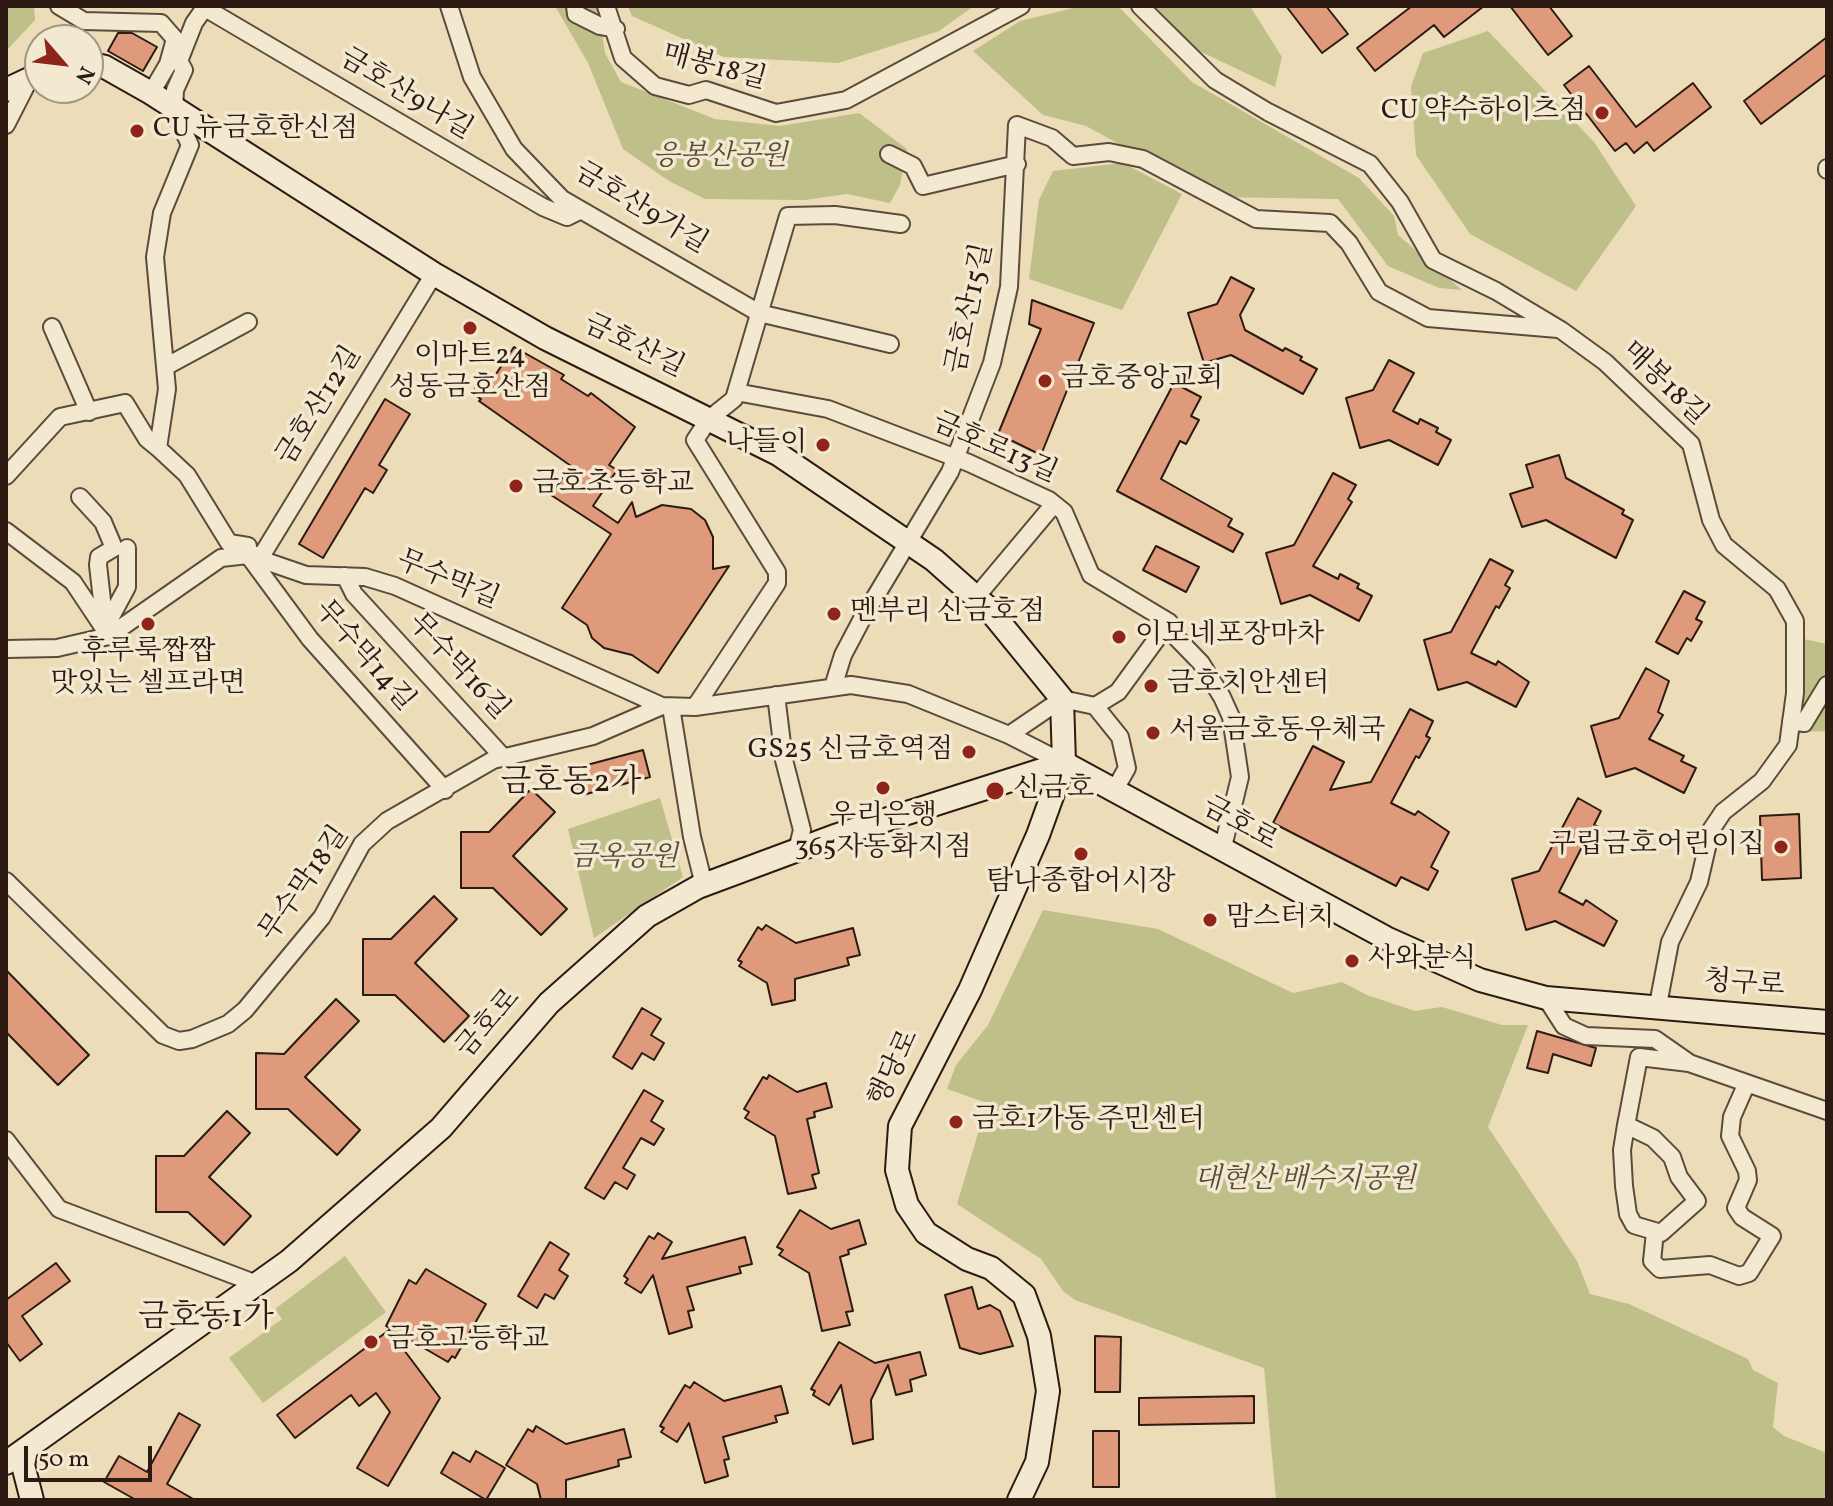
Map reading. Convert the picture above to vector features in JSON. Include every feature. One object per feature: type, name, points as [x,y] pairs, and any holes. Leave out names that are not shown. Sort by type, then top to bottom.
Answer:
[{"type":"street","points":[[59,6],[84,21],[161,23],[175,39],[168,64],[151,93]]},
{"type":"street","name":"금호산9가길","points":[[449,6],[472,77],[514,149],[562,199],[759,313],[890,344]]},
{"type":"street","points":[[575,6],[576,14],[600,26],[616,29]]},
{"type":"street","name":"매봉18길","points":[[606,6],[623,58],[655,86],[689,95],[706,90],[776,113],[846,100],[1021,6]]},
{"type":"street","name":"매봉18길","points":[[1140,6],[1215,80],[1268,112],[1370,164],[1400,202],[1433,260],[1496,291],[1561,330],[1605,362],[1691,444],[1711,520],[1724,545],[1777,589],[1795,621],[1788,745],[1762,781],[1723,812],[1711,830],[1699,882],[1670,942],[1657,1010]]},
{"type":"street","points":[[158,448],[167,389],[155,257],[162,213],[190,145],[174,110],[175,90],[184,70],[179,61],[194,23],[206,7]]},
{"type":"street","name":"금호산9나길","points":[[206,7],[543,207],[567,217],[581,210]]},
{"type":"street","name":"금호산길","points":[[104,67],[151,93],[434,274],[545,338],[778,454],[909,543],[976,597],[1062,699]]},
{"type":"street","points":[[6,125],[24,94]]},
{"type":"street","name":"금호산15길","points":[[909,543],[956,458],[992,363],[1009,287],[1017,125],[1052,138],[1073,156],[1109,152],[1143,159],[1256,219],[1330,223],[1349,243],[1379,292],[1428,318],[1561,330]]},
{"type":"street","points":[[889,154],[913,166],[923,186],[1017,164]]},
{"type":"street","points":[[695,707],[777,583],[777,572],[695,440],[709,419],[734,399],[788,216],[835,215],[901,224]]},
{"type":"street","name":"금호산12길","points":[[248,555],[262,555],[434,274]]},
{"type":"street","points":[[165,367],[248,322]]},
{"type":"street","points":[[52,327],[89,412]]},
{"type":"street","name":"금호로13길","points":[[736,392],[828,409],[956,458],[1054,504],[1064,512],[1091,575],[1169,622],[1170,631],[1201,663],[1231,717],[1240,777],[1222,851]]},
{"type":"street","points":[[6,476],[60,417],[125,403],[147,439],[187,475],[229,543],[248,546],[248,555],[221,558],[104,628],[57,648],[6,649]]},
{"type":"street","points":[[80,497],[103,522],[114,548],[99,557],[104,628]]},
{"type":"street","points":[[976,597],[1054,504]]},
{"type":"street","points":[[6,531],[73,582],[104,628]]},
{"type":"street","points":[[833,687],[843,655],[909,543]]},
{"type":"street","points":[[104,628],[127,587],[127,548]]},
{"type":"street","name":"무수막길","points":[[248,555],[306,575],[365,577],[395,586],[667,707],[695,707],[851,685],[908,694],[1009,735],[1064,763]]},
{"type":"street","name":"무수막14길","points":[[248,555],[310,639],[445,790]]},
{"type":"street","name":"무수막16길","points":[[345,576],[354,594],[503,757]]},
{"type":"street","points":[[1095,706],[1118,692],[1169,622]]},
{"type":"street","points":[[1791,721],[1804,723],[1827,685]]},
{"type":"street","points":[[776,695],[784,760],[802,830],[797,850]]},
{"type":"street","points":[[1062,699],[1064,763]]},
{"type":"street","points":[[1009,735],[1062,699],[1095,706],[1120,737],[1127,768],[1114,791]]},
{"type":"street","points":[[667,707],[704,885]]},
{"type":"street","name":"무수막18길","points":[[6,881],[163,1035],[179,1041],[192,1039],[228,1024],[245,1010],[322,917],[362,844],[387,821],[429,794],[445,790],[503,757],[593,736],[667,707]]},
{"type":"street","name":"금호로","points":[[6,1463],[289,1261],[441,1128],[549,1003],[647,916],[704,885],[797,850],[1064,763],[1398,944],[1480,980],[1546,998],[1657,1010]]},
{"type":"street","name":"행당로","points":[[1019,1500],[1037,1462],[1048,1391],[1039,1336],[1024,1295],[991,1268],[967,1259],[926,1233],[907,1205],[897,1170],[900,1126],[990,947],[1064,763]]},
{"type":"street","points":[[1546,998],[1564,1026],[1586,1036],[1655,1039],[1689,1063],[1827,1111]]},
{"type":"street","name":"청구로","points":[[1657,1010],[1827,1022]]},
{"type":"street","points":[[1658,1232],[1634,1225],[1628,1214],[1622,1150],[1626,1125],[1639,1057],[1689,1063]]},
{"type":"street","points":[[1626,1125],[1653,1138],[1672,1157],[1679,1177],[1697,1201],[1658,1232],[1652,1261],[1660,1269],[1710,1265],[1739,1276],[1749,1273],[1772,1236],[1742,1217],[1736,1208],[1748,1180],[1747,1171],[1730,1136],[1732,1117],[1746,1085]]},
{"type":"street","points":[[6,1140],[59,1209],[257,1284]]},
{"type":"street","points":[[26,1450],[23,1465],[32,1500]]},
{"type":"green space","points":[[6,6],[34,6],[35,20],[31,24],[24,24],[24,32],[6,51]]},
{"type":"green space","name":"응봉산공원","points":[[555,6],[598,6],[605,53],[621,82],[715,119],[780,126],[859,113],[907,149],[900,185],[890,203],[847,194],[805,200],[705,199],[669,181],[623,149],[588,63]]},
{"type":"green space","points":[[628,6],[974,6],[939,31],[838,63],[724,57],[632,16]]},
{"type":"green space","points":[[1081,6],[1118,6],[1192,82],[1359,178],[1394,216],[1398,235],[1462,290],[1439,288],[1388,266],[1338,199],[1216,197],[1086,126],[1043,115],[973,51],[1020,21]]},
{"type":"green space","points":[[1155,6],[1250,6],[1282,57],[1275,87],[1195,49]]},
{"type":"green space","points":[[1488,31],[1594,142],[1636,206],[1576,291],[1470,234],[1416,155],[1411,87],[1423,53]]},
{"type":"green space","points":[[1123,163],[1182,194],[1122,310],[1029,279],[1039,200],[1053,171]]},
{"type":"green space","points":[[1799,638],[1827,644],[1827,731],[1794,732]]},
{"type":"green space","name":"금옥공원","points":[[660,798],[683,877],[594,938],[568,829]]},
{"type":"green space","name":"대현산 배수지공원","points":[[1043,910],[1158,929],[1293,993],[1342,982],[1367,995],[1415,1011],[1442,1007],[1502,1025],[1528,1025],[1488,1127],[1577,1261],[1590,1294],[1629,1304],[1748,1359],[1753,1370],[1778,1383],[1773,1427],[1784,1436],[1827,1453],[1827,1500],[1276,1500],[1264,1368],[1075,1300],[1063,1291],[1041,1259],[957,1204],[987,1103],[947,1089],[956,1065],[988,1025]]},
{"type":"green space","points":[[345,1256],[386,1312],[263,1403],[229,1358],[282,1319],[275,1309]]},
{"type":"building","points":[[1286,6],[1326,6],[1348,34],[1322,53]]},
{"type":"building","points":[[1412,6],[1484,6],[1444,37],[1434,25],[1375,71],[1357,48]]},
{"type":"building","points":[[1510,6],[1549,6],[1572,36],[1548,55]]},
{"type":"building","points":[[118,33],[132,33],[157,47],[143,71],[108,51]]},
{"type":"building","points":[[1827,37],[1827,74],[1761,124],[1744,101]]},
{"type":"building","points":[[1589,66],[1636,127],[1693,83],[1711,107],[1654,151],[1647,142],[1634,153],[1626,143],[1615,151],[1564,85]]},
{"type":"building","points":[[1231,277],[1254,289],[1240,315],[1245,330],[1283,351],[1285,348],[1302,357],[1300,360],[1317,369],[1303,394],[1231,355],[1204,363],[1188,313],[1217,304]]},
{"type":"building","name":"금호중앙교회","points":[[1032,300],[1094,323],[1041,455],[998,434],[1041,329],[1029,324]]},
{"type":"building","points":[[514,347],[564,375],[561,379],[588,396],[591,393],[635,427],[609,465],[617,470],[593,506],[618,523],[632,502],[636,517],[662,505],[691,509],[705,520],[713,537],[713,569],[729,566],[658,673],[632,655],[604,648],[592,638],[587,625],[562,608],[611,534],[551,495],[571,466],[472,393],[480,381],[488,386]]},
{"type":"building","points":[[1389,360],[1414,373],[1393,411],[1418,424],[1420,419],[1438,428],[1436,432],[1451,440],[1438,465],[1389,440],[1360,448],[1346,398],[1373,390]]},
{"type":"building","points":[[1174,383],[1201,397],[1191,416],[1199,420],[1186,444],[1180,441],[1161,479],[1232,519],[1228,526],[1243,534],[1233,552],[1117,491]]},
{"type":"building","points":[[385,399],[410,414],[379,465],[387,470],[373,493],[365,488],[323,558],[299,544]]},
{"type":"building","points":[[1559,455],[1566,478],[1624,510],[1622,514],[1633,520],[1616,558],[1546,520],[1522,527],[1510,494],[1533,487],[1526,465]]},
{"type":"building","points":[[1333,473],[1356,485],[1348,499],[1352,502],[1313,566],[1338,579],[1340,574],[1359,584],[1357,588],[1372,596],[1359,621],[1310,595],[1281,604],[1266,553],[1294,545]]},
{"type":"building","points":[[1156,546],[1199,567],[1186,592],[1143,570]]},
{"type":"building","points":[[1490,559],[1513,571],[1505,585],[1510,588],[1499,608],[1496,606],[1471,653],[1496,665],[1498,661],[1529,682],[1516,707],[1467,682],[1438,690],[1424,640],[1451,632]]},
{"type":"building","points":[[1684,591],[1705,602],[1696,619],[1702,622],[1691,641],[1687,638],[1678,654],[1656,642]]},
{"type":"building","points":[[1646,668],[1669,681],[1658,712],[1663,715],[1649,739],[1684,756],[1681,761],[1696,768],[1684,793],[1635,768],[1606,777],[1591,726],[1619,718]]},
{"type":"building","points":[[1410,709],[1433,721],[1426,736],[1430,738],[1419,758],[1416,756],[1391,803],[1415,815],[1418,811],[1449,832],[1431,867],[1438,871],[1428,890],[1401,877],[1396,886],[1273,823],[1313,746],[1344,762],[1330,790],[1371,782]]},
{"type":"building","points":[[643,750],[650,777],[579,796],[572,769]]},
{"type":"building","points":[[531,789],[555,812],[513,856],[567,909],[541,935],[493,888],[461,888],[461,832],[489,832]]},
{"type":"building","points":[[1578,798],[1601,811],[1594,825],[1598,827],[1587,847],[1583,845],[1559,892],[1583,905],[1586,900],[1617,921],[1604,946],[1555,921],[1526,930],[1512,879],[1539,871]]},
{"type":"building","name":"구립금호어린이집","points":[[1799,814],[1801,878],[1762,880],[1760,816]]},
{"type":"building","points":[[434,896],[457,919],[415,963],[469,1016],[444,1042],[395,995],[363,995],[363,939],[391,939]]},
{"type":"building","points":[[766,925],[796,943],[853,928],[860,955],[847,958],[849,965],[795,979],[795,1000],[772,1005],[767,983],[739,966],[742,962],[738,960],[758,927],[762,930]]},
{"type":"building","points":[[6,970],[89,1055],[58,1085],[6,1032]]},
{"type":"building","points":[[336,999],[359,1021],[305,1077],[360,1130],[337,1155],[288,1109],[256,1109],[256,1053],[284,1054]]},
{"type":"building","points":[[642,1008],[661,1019],[651,1035],[664,1043],[654,1060],[642,1053],[632,1069],[613,1057]]},
{"type":"building","points":[[1537,1031],[1596,1048],[1591,1066],[1553,1054],[1548,1073],[1527,1068]]},
{"type":"building","points":[[769,1075],[797,1092],[826,1083],[832,1107],[814,1112],[815,1117],[807,1119],[819,1173],[812,1175],[816,1188],[788,1194],[775,1136],[745,1118],[749,1112],[744,1109],[763,1077],[767,1079]]},
{"type":"building","points":[[644,1090],[663,1101],[651,1121],[664,1129],[654,1145],[641,1138],[623,1168],[635,1175],[627,1189],[615,1182],[604,1199],[585,1188]]},
{"type":"building","points":[[227,1111],[250,1133],[209,1177],[251,1216],[224,1245],[188,1212],[156,1212],[156,1156],[184,1156]]},
{"type":"building","points":[[800,1210],[831,1229],[859,1220],[866,1244],[848,1250],[849,1254],[840,1257],[853,1311],[846,1312],[850,1325],[822,1331],[809,1273],[779,1255],[783,1250],[777,1247]]},
{"type":"building","points":[[658,1233],[672,1242],[662,1259],[745,1237],[752,1264],[739,1267],[741,1273],[687,1287],[694,1310],[688,1311],[692,1327],[669,1334],[653,1275],[641,1293],[625,1283],[628,1279],[624,1276],[649,1236],[654,1239]]},
{"type":"building","points":[[550,1242],[569,1254],[559,1270],[568,1276],[554,1299],[545,1294],[537,1308],[518,1296]]},
{"type":"building","points":[[56,1263],[70,1281],[22,1316],[42,1344],[20,1361],[6,1342],[6,1300]]},
{"type":"building","points":[[426,1269],[486,1304],[455,1358],[452,1356],[448,1362],[386,1326],[409,1280],[416,1284]]},
{"type":"building","points":[[972,1287],[978,1309],[990,1305],[1000,1311],[1013,1346],[980,1354],[960,1348],[945,1295]]},
{"type":"building","points":[[389,1330],[440,1398],[388,1486],[357,1468],[390,1412],[376,1393],[359,1406],[351,1395],[295,1438],[277,1415]]},
{"type":"building","points":[[1095,1336],[1121,1337],[1120,1392],[1095,1392]]},
{"type":"building","points":[[839,1342],[875,1363],[920,1352],[926,1375],[910,1380],[912,1391],[896,1395],[888,1365],[871,1400],[873,1439],[853,1444],[841,1385],[829,1405],[813,1395],[815,1391],[811,1389]]},
{"type":"building","points":[[694,1382],[724,1401],[781,1386],[788,1413],[775,1416],[777,1422],[723,1437],[729,1459],[724,1460],[728,1476],[705,1483],[689,1423],[677,1442],[661,1432],[664,1428],[660,1426],[685,1385],[690,1388]]},
{"type":"building","points":[[1254,1396],[1254,1423],[1139,1425],[1139,1398]]},
{"type":"building","points":[[179,1413],[200,1425],[167,1484],[195,1500],[136,1500],[104,1482],[119,1456],[147,1472]]},
{"type":"building","points":[[536,1426],[566,1444],[624,1429],[631,1457],[618,1460],[619,1466],[566,1480],[566,1500],[541,1500],[537,1484],[506,1465],[528,1429],[533,1432]]},
{"type":"building","points":[[1093,1431],[1119,1431],[1119,1487],[1093,1487]]},
{"type":"building","points":[[476,1451],[505,1468],[486,1500],[441,1473],[453,1452],[470,1462]]},
{"type":"place","name":"CU 약수하이츠점","points":[[1602,113]]},
{"type":"place","name":"CU 뉴금호한신점","points":[[137,131]]},
{"type":"place","name":"이마트24 성동금호산점","points":[[470,328]]},
{"type":"place","name":"금호중앙교회","points":[[1045,381]]},
{"type":"place","name":"나들이","points":[[823,445]]},
{"type":"place","name":"금호초등학교","points":[[516,486]]},
{"type":"place","name":"멘부리 신금호점","points":[[834,614]]},
{"type":"place","name":"후루룩짭짭 맛있는 셀프라면","points":[[148,624]]},
{"type":"place","name":"이모네포장마차","points":[[1119,637]]},
{"type":"place","name":"금호치안센터","points":[[1151,686]]},
{"type":"place","name":"서울금호동우체국","points":[[1153,733]]},
{"type":"place","name":"GS25 신금호역점","points":[[969,752]]},
{"type":"place","name":"우리은행 365자동화지점","points":[[883,788]]},
{"type":"place","name":"신금호","points":[[995,791]]},
{"type":"place","name":"구립금호어린이집","points":[[1781,847]]},
{"type":"place","name":"탐나종합어시장","points":[[1081,854]]},
{"type":"place","name":"맘스터치","points":[[1210,920]]},
{"type":"place","name":"사와분식","points":[[1352,961]]},
{"type":"place","name":"금호1가동 주민센터","points":[[956,1122]]},
{"type":"place","name":"금호고등학교","points":[[371,1342]]},
{"type":"district","name":"금호동2가","points":[[571,785]]},
{"type":"district","name":"금호동1가","points":[[206,1320]]}]
